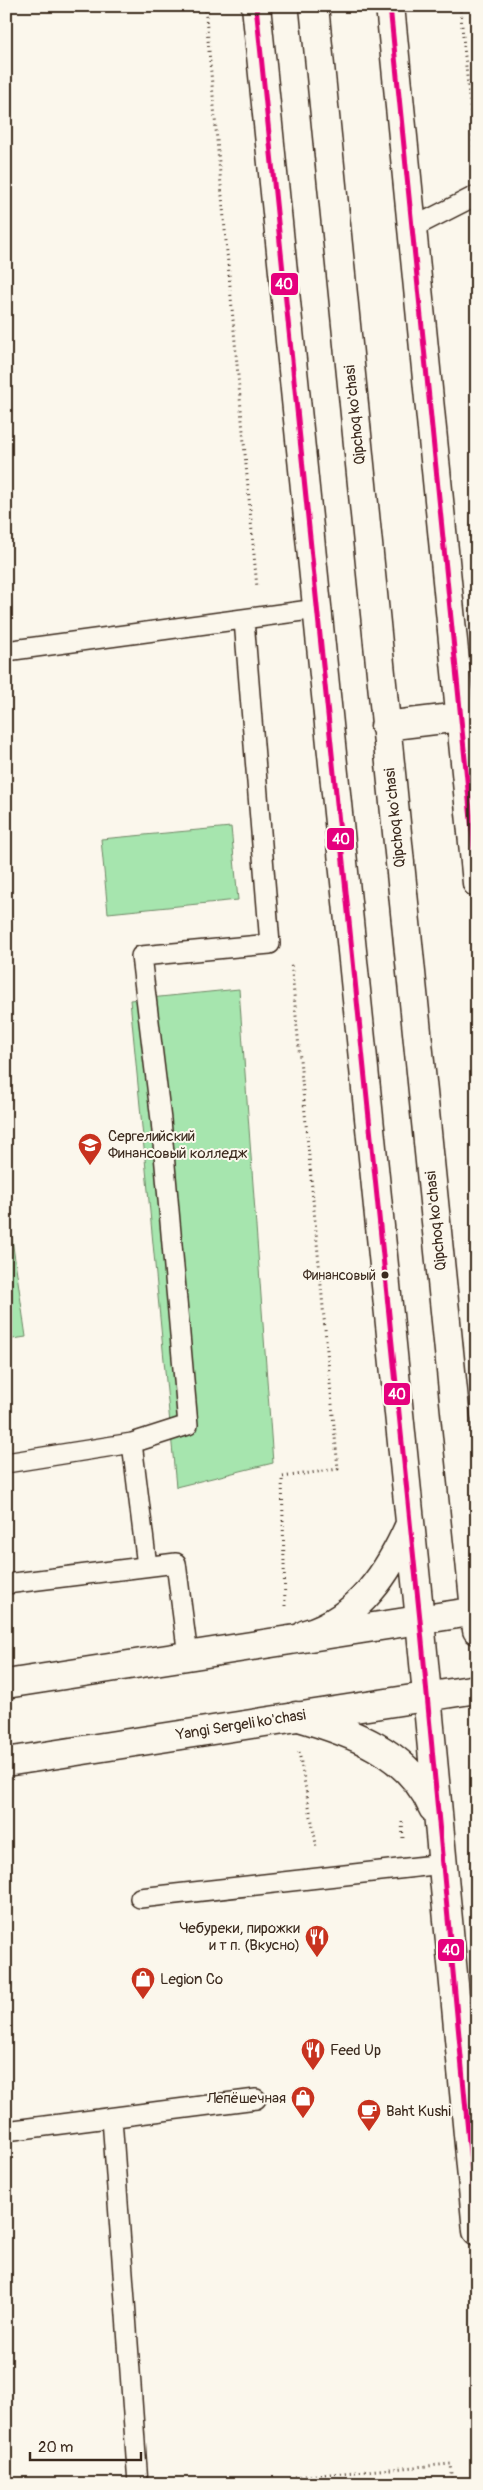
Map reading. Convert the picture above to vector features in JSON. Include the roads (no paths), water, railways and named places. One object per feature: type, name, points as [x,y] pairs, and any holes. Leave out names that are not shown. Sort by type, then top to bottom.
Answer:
[{"type":"main road","points":[[256,6],[420,1620],[477,2231]]},
{"type":"main road","name":"Qipchoq ko'chasi","points":[[314,6],[476,1616]]},
{"type":"main road","points":[[390,6],[477,883]]},
{"type":"main road","points":[[385,726],[460,717]]},
{"type":"main road","points":[[288,1640],[314,1632],[338,1620],[361,1602],[381,1580],[395,1557],[410,1523]]},
{"type":"main road","points":[[6,1684],[420,1620],[476,1616]]},
{"type":"main road","name":"Yangi Sergeli ko'chasi","points":[[6,1762],[477,1689]]},
{"type":"main road","points":[[296,1716],[342,1730],[400,1762],[415,1777],[427,1794],[438,1819]]},
{"type":"lane","points":[[412,228],[477,195]]},
{"type":"lane","points":[[6,651],[317,609]]},
{"type":"lane","points":[[6,1463],[132,1443],[188,1425],[161,1120],[141,956],[270,944],[244,620]]},
{"type":"lane","points":[[132,1443],[147,1566]]},
{"type":"lane","points":[[6,1584],[176,1562],[188,1656]]},
{"type":"lane","points":[[140,1898],[443,1864]]},
{"type":"lane","points":[[6,2131],[256,2099]]},
{"type":"lane","points":[[112,2118],[138,2484]]},
{"type":"place","name":"Сергелийский Финансовый колледж","points":[[90,1166]]},
{"type":"place","name":"Финансовый","points":[[385,1275]]},
{"type":"place","name":"Чебуреки, пирожки и т п. (Вкусно)","points":[[317,1958]]},
{"type":"place","name":"Legion Co","points":[[143,2000]]},
{"type":"place","name":"Feed Up","points":[[313,2071]]},
{"type":"place","name":"Лепёшечная","points":[[303,2119]]},
{"type":"place","name":"Baht Kushi","points":[[369,2132]]}]
